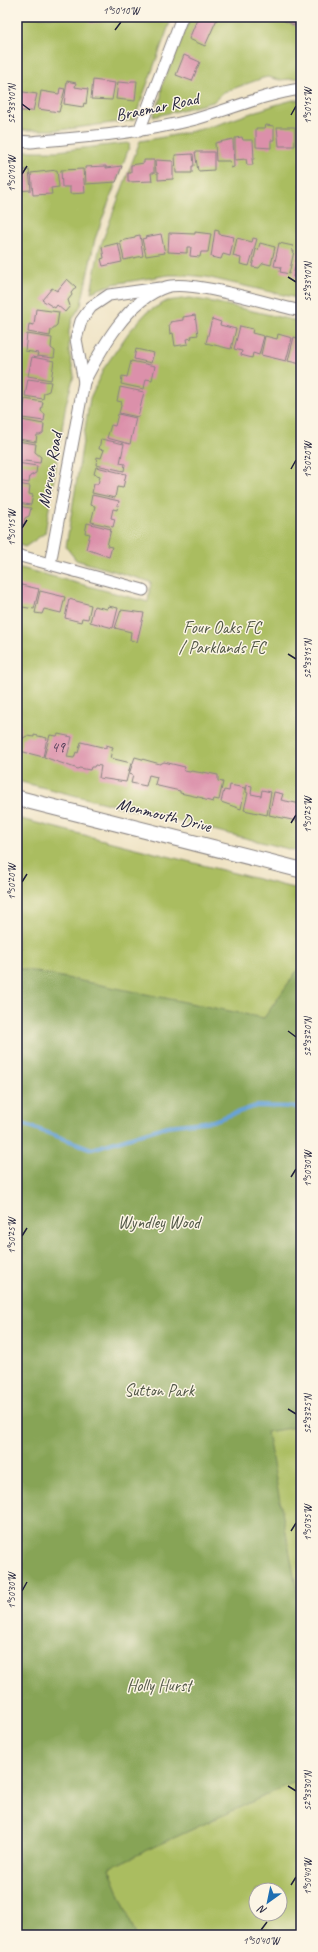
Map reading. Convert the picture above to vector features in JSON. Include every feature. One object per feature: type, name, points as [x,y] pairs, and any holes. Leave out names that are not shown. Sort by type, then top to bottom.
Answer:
[{"type":"street","points":[[139,131],[182,17]]},
{"type":"street","name":"Braemar Road","points":[[17,141],[31,142],[139,131],[196,119],[285,91],[301,89]]},
{"type":"street","name":"Morven Road","points":[[84,382],[76,339],[81,321],[91,307],[109,294],[167,287],[195,286],[301,311]]},
{"type":"street","name":"Morven Road","points":[[50,564],[84,382],[97,356],[121,323],[145,299],[167,287]]},
{"type":"street","points":[[17,555],[143,590]]},
{"type":"street","name":"Monmouth Drive","points":[[17,798],[301,870]]},
{"type":"green space","points":[[17,17],[172,17],[134,120],[60,130],[17,130]]},
{"type":"green space","points":[[191,17],[275,17],[301,28],[301,78],[280,80],[268,77],[263,78],[224,92],[213,102],[153,117],[161,98],[162,85]]},
{"type":"green space","points":[[293,100],[301,100],[301,299],[206,277],[186,275],[169,275],[113,284],[91,292],[99,250],[140,141],[176,135],[223,123]]},
{"type":"green space","points":[[128,143],[130,145],[95,239],[81,305],[73,318],[69,330],[69,352],[74,375],[66,404],[45,533],[25,547],[17,544],[17,151],[57,151]]},
{"type":"green space","name":"Four Oaks FC / Parklands FC","points":[[189,298],[301,322],[301,852],[17,781],[17,567],[148,602],[151,582],[76,560],[66,547],[90,398],[104,368],[129,332],[147,312],[167,301]]},
{"type":"green space","name":"Sutton Park","points":[[17,818],[301,890],[301,1935],[17,1935]]},
{"type":"green space","name":"Sutton Park","points":[[301,965],[301,1426],[267,1432],[297,1591],[301,1591],[301,1779],[109,1868],[136,1935],[17,1935],[17,968],[264,1018]]},
{"type":"building","points":[[89,17],[102,17],[101,22],[90,23]]},
{"type":"building","points":[[198,17],[217,17],[205,46],[189,39]]},
{"type":"building","points":[[275,17],[301,17],[301,28],[292,24]]},
{"type":"building","points":[[184,55],[200,62],[192,81],[176,75]]},
{"type":"building","points":[[93,80],[115,83],[112,100],[91,99]]},
{"type":"building","points":[[67,81],[76,83],[75,87],[88,89],[86,104],[84,103],[83,107],[64,104]]},
{"type":"building","points":[[131,81],[137,81],[135,101],[116,99],[118,82],[130,83]]},
{"type":"building","points":[[60,88],[65,89],[59,112],[38,109],[41,91],[59,94]]},
{"type":"building","points":[[17,91],[37,94],[33,111],[17,111]]},
{"type":"building","points":[[266,125],[274,126],[274,140],[271,140],[271,148],[256,147],[256,128],[265,128]]},
{"type":"building","points":[[277,127],[295,127],[295,146],[279,146]]},
{"type":"building","points":[[242,137],[243,140],[253,140],[253,165],[247,165],[246,159],[235,160],[235,138]]},
{"type":"building","points":[[233,139],[234,167],[231,168],[230,161],[216,161],[215,143]]},
{"type":"building","points":[[195,152],[214,152],[214,170],[198,171]]},
{"type":"building","points":[[193,154],[194,166],[192,166],[192,173],[176,173],[175,155]]},
{"type":"building","points":[[144,160],[154,160],[154,173],[151,173],[152,181],[128,182],[128,173],[131,173],[131,165],[144,163]]},
{"type":"building","points":[[155,160],[173,161],[173,179],[158,180]]},
{"type":"building","points":[[106,166],[106,168],[122,166],[116,182],[86,184],[85,167]]},
{"type":"building","points":[[83,169],[85,193],[70,194],[70,187],[62,187],[61,170]]},
{"type":"building","points":[[19,170],[29,170],[31,190],[17,191],[17,173],[20,173]]},
{"type":"building","points":[[57,170],[59,187],[51,188],[52,194],[33,195],[31,173]]},
{"type":"building","points":[[215,230],[219,231],[219,234],[234,237],[230,256],[223,254],[221,259],[211,257]]},
{"type":"building","points":[[195,232],[211,234],[208,252],[201,252],[200,257],[190,256],[191,247],[187,247],[187,253],[168,252],[169,233],[195,234]]},
{"type":"building","points":[[161,234],[165,253],[146,256],[142,239]]},
{"type":"building","points":[[140,235],[143,256],[124,260],[120,241],[135,238],[135,236]]},
{"type":"building","points":[[237,238],[252,242],[253,238],[257,239],[249,266],[240,264],[241,258],[233,256]]},
{"type":"building","points":[[118,243],[122,262],[103,266],[101,259],[104,258],[102,247]]},
{"type":"building","points":[[260,243],[275,247],[271,265],[263,263],[259,268],[252,267],[256,249],[258,250]]},
{"type":"building","points":[[279,243],[293,246],[292,251],[294,251],[289,274],[280,272],[281,267],[274,266]]},
{"type":"building","points":[[298,252],[301,252],[301,278],[293,277]]},
{"type":"building","points":[[67,279],[76,287],[68,300],[70,306],[65,312],[57,305],[55,308],[42,300],[52,288],[57,291]]},
{"type":"building","points":[[36,309],[59,312],[57,325],[51,330],[50,336],[28,332],[29,324],[34,325]]},
{"type":"building","points":[[195,315],[198,335],[191,336],[192,338],[187,339],[188,344],[175,346],[173,333],[170,334],[170,322],[183,320],[183,317]]},
{"type":"building","points":[[212,319],[221,322],[220,325],[236,329],[231,349],[206,343]]},
{"type":"building","points":[[240,326],[253,329],[252,333],[264,336],[259,355],[253,353],[252,358],[241,355],[242,351],[234,349]]},
{"type":"building","points":[[27,334],[52,338],[51,348],[55,351],[54,358],[37,356],[38,353],[25,351]]},
{"type":"building","points":[[278,334],[292,338],[286,361],[261,355],[265,336],[277,339]]},
{"type":"building","points":[[294,337],[301,339],[301,364],[288,361]]},
{"type":"building","points":[[136,349],[154,353],[151,363],[134,359]]},
{"type":"building","points":[[32,357],[54,361],[51,380],[28,376]]},
{"type":"building","points":[[131,361],[155,366],[152,380],[146,379],[144,389],[121,384],[122,376],[127,377]]},
{"type":"building","points":[[28,379],[51,382],[49,391],[44,393],[43,399],[25,396]]},
{"type":"building","points":[[120,387],[144,392],[138,417],[119,413],[122,402],[117,401]]},
{"type":"building","points":[[25,399],[43,402],[41,411],[45,414],[44,421],[22,418]]},
{"type":"building","points":[[118,414],[136,418],[130,444],[107,438],[111,425],[115,426]]},
{"type":"building","points":[[21,420],[44,424],[43,433],[37,435],[36,442],[18,439]]},
{"type":"building","points":[[101,439],[124,444],[120,463],[125,464],[124,471],[96,465],[97,457],[101,458],[104,450],[99,449]]},
{"type":"building","points":[[17,441],[36,444],[35,452],[41,457],[40,463],[17,460]]},
{"type":"building","points":[[17,463],[37,466],[36,473],[30,476],[29,483],[17,481]]},
{"type":"building","points":[[96,467],[126,474],[123,488],[117,487],[115,498],[92,493],[94,484],[98,484],[100,476],[94,474]]},
{"type":"building","points":[[17,484],[30,486],[29,494],[33,495],[31,505],[17,503]]},
{"type":"building","points":[[92,495],[119,501],[117,510],[113,509],[111,518],[115,519],[113,527],[91,522],[95,506],[90,505]]},
{"type":"building","points":[[17,506],[31,508],[29,516],[25,518],[24,525],[22,524],[20,538],[17,538]]},
{"type":"building","points":[[87,523],[111,529],[107,546],[112,547],[109,557],[86,549],[90,534],[85,533]]},
{"type":"building","points":[[17,584],[39,589],[34,609],[17,606]]},
{"type":"building","points":[[40,591],[65,597],[61,613],[44,609],[42,614],[35,613]]},
{"type":"building","points":[[69,599],[91,605],[88,619],[82,618],[81,622],[65,618]]},
{"type":"building","points":[[94,606],[107,609],[108,606],[118,608],[113,628],[90,622]]},
{"type":"building","points":[[121,610],[144,613],[137,642],[130,640],[131,632],[115,628]]},
{"type":"building","points":[[17,724],[21,725],[18,744],[17,744]]},
{"type":"building","points":[[58,734],[72,737],[67,757],[74,758],[76,752],[78,753],[81,742],[106,748],[106,745],[113,747],[110,758],[131,763],[126,782],[99,778],[101,766],[95,765],[94,767],[91,767],[90,770],[78,769],[44,757],[50,735],[57,736]]},
{"type":"building","points":[[34,735],[47,738],[43,757],[20,751],[23,738],[27,736],[34,737]]},
{"type":"building","points":[[135,757],[160,764],[164,762],[185,767],[184,771],[203,772],[218,775],[218,781],[223,782],[219,800],[214,799],[213,802],[202,799],[203,798],[180,793],[180,791],[158,786],[155,784],[157,777],[149,775],[146,786],[131,783],[133,775],[129,774]]},
{"type":"building","points":[[230,785],[245,788],[241,809],[221,802],[224,790],[229,791]]},
{"type":"building","points":[[247,785],[252,786],[251,794],[261,796],[262,790],[271,792],[267,815],[244,810],[248,793],[246,792]]},
{"type":"building","points":[[274,792],[283,794],[281,800],[301,804],[301,822],[269,815]]},
{"type":"waterway","points":[[17,1124],[26,1125],[92,1149],[167,1126],[213,1121],[256,1106],[301,1107]]},
{"type":"park label","name":"Wyndley Wood","points":[[159,1222]]},
{"type":"park label","name":"Holly Hurst","points":[[159,1685]]}]
